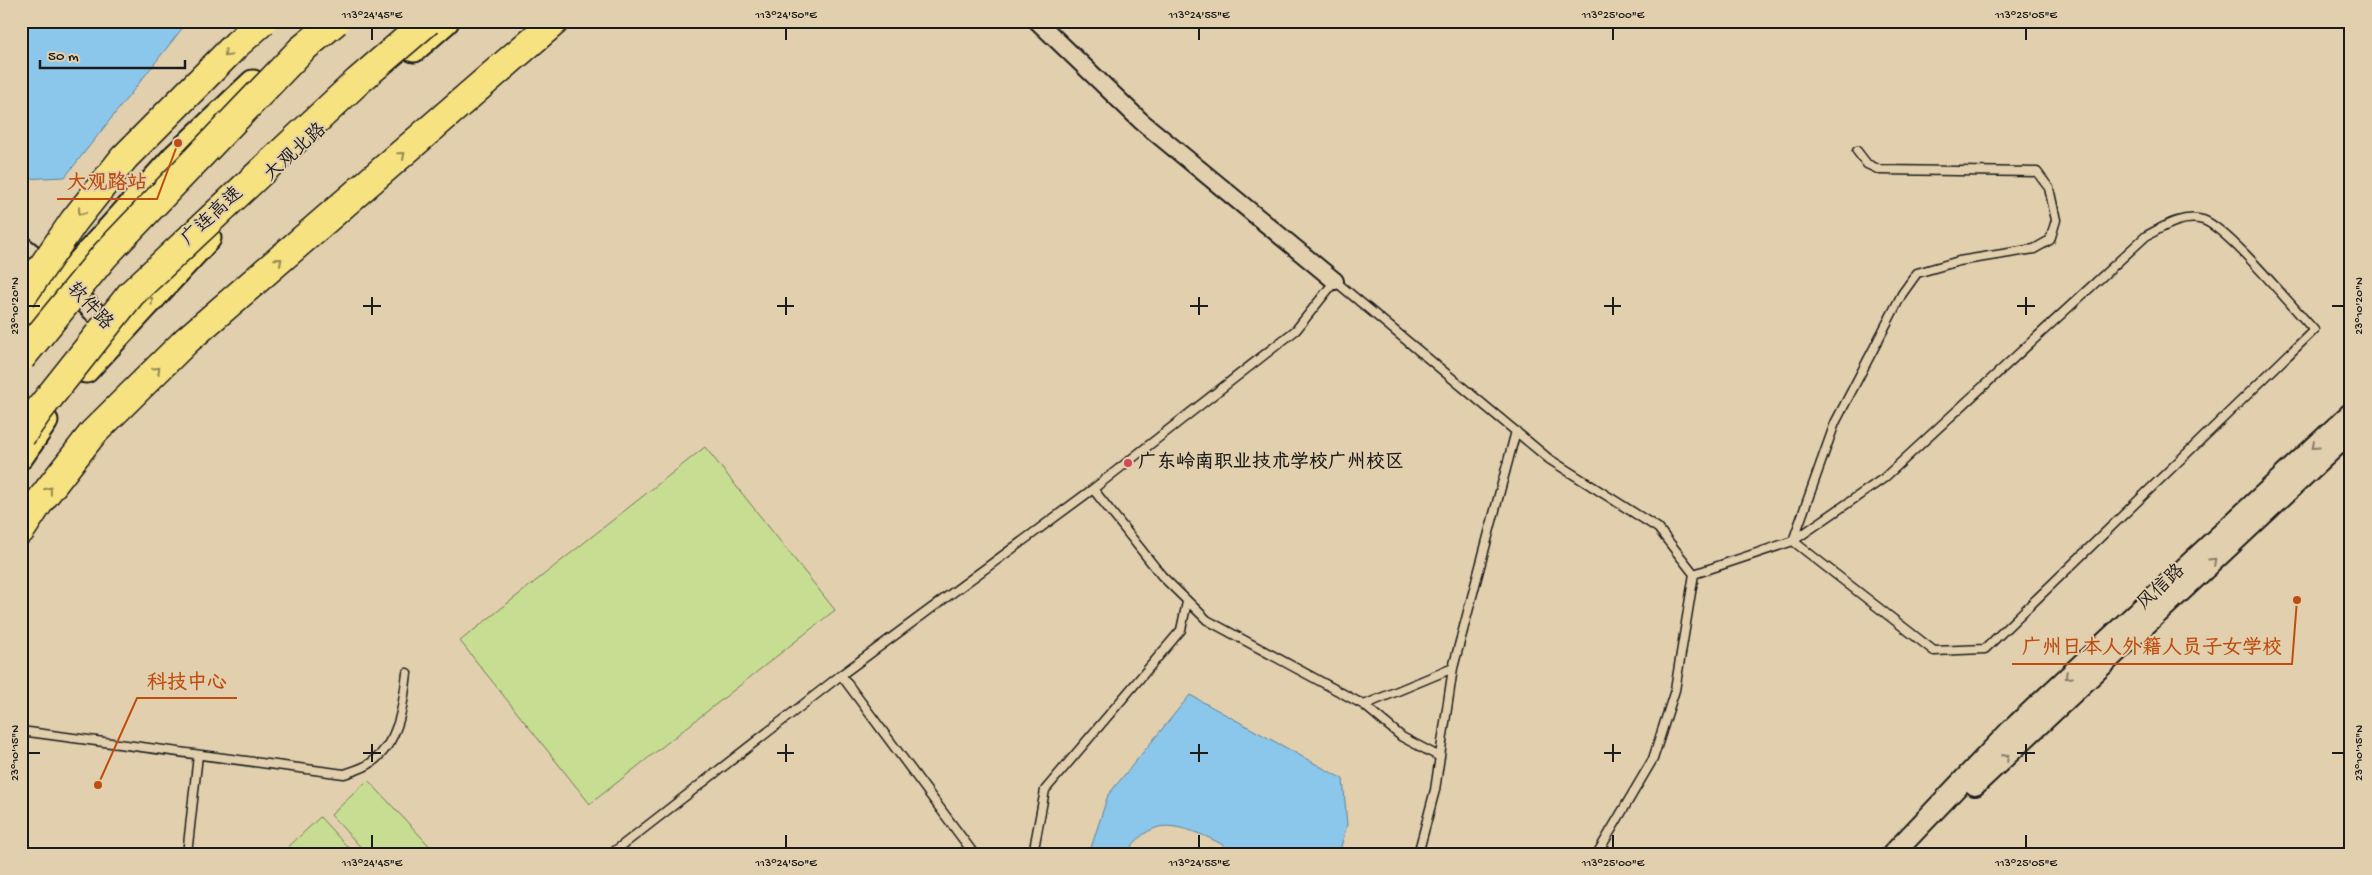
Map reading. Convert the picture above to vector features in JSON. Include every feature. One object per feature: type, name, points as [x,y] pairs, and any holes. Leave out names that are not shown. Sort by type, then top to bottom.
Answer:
[{"type":"highway","points":[[21,298],[74,221],[124,158],[230,51],[263,21]]},
{"type":"highway","points":[[21,358],[105,255],[301,50],[336,21]]},
{"type":"highway","name":"广连高速","points":[[21,436],[39,410],[131,294],[357,82],[428,21]]},
{"type":"highway","points":[[21,530],[40,501],[93,434],[187,340],[555,21]]},
{"type":"main road","points":[[21,338],[58,289],[175,157],[278,58],[321,21]]},
{"type":"main road","name":"大观北路","points":[[21,456],[49,416],[116,336],[245,199],[322,128],[446,21]]},
{"type":"street","points":[[1037,21],[1141,121],[1334,280]]},
{"type":"street","name":"软件路","points":[[21,246],[58,289],[116,336]]},
{"type":"street","name":"软件路","points":[[21,277],[58,289]]},
{"type":"street","name":"风信路","points":[[1893,854],[2018,724],[2351,413]]},
{"type":"street","name":"风信路","points":[[1910,854],[1979,782],[2351,432]]},
{"type":"lane","points":[[1793,541],[1835,424],[1902,294],[1917,273],[1959,261],[2034,249],[2050,240],[2056,220],[2049,188],[2038,172],[1880,170],[1867,164],[1857,151]]},
{"type":"lane","points":[[1694,574],[1793,541],[1884,478],[2146,236],[2176,220],[2202,220],[2222,231],[2314,330],[1985,649],[1934,651],[1793,541]]},
{"type":"lane","points":[[611,854],[841,675],[1093,488],[1296,330],[1334,280],[1549,459],[1658,528],[1694,574],[1674,690],[1652,759],[1597,854]]},
{"type":"lane","points":[[1418,854],[1435,790],[1453,668],[1516,431]]},
{"type":"lane","points":[[1093,488],[1162,576],[1206,620],[1364,705],[1402,737],[1440,757]]},
{"type":"lane","points":[[1033,854],[1044,790],[1181,630],[1188,602]]},
{"type":"lane","points":[[1364,705],[1453,668]]},
{"type":"lane","points":[[21,731],[344,774],[372,762],[392,741],[403,710],[407,673]]},
{"type":"lane","points":[[841,675],[974,854]]},
{"type":"lane","points":[[187,854],[198,755]]},
{"type":"green space","points":[[705,447],[835,610],[590,804],[460,641]]},
{"type":"green space","points":[[368,780],[437,854],[367,854],[331,815]]},
{"type":"green space","points":[[320,817],[354,854],[281,854]]},
{"type":"water","points":[[21,21],[188,21],[65,177],[21,179]]},
{"type":"water","points":[[1190,695],[1343,779],[1347,825],[1339,854],[1235,854],[1210,838],[1188,830],[1167,826],[1153,829],[1144,834],[1125,854],[1089,854],[1108,795]]},
{"type":"place","name":"大观路站","points":[[178,143]]},
{"type":"place","name":"广东岭南职业技术学校广州校区","points":[[1128,463]]},
{"type":"place","name":"广州日本人外籍人员子女学校","points":[[2297,600]]},
{"type":"place","name":"科技中心","points":[[98,785]]}]
